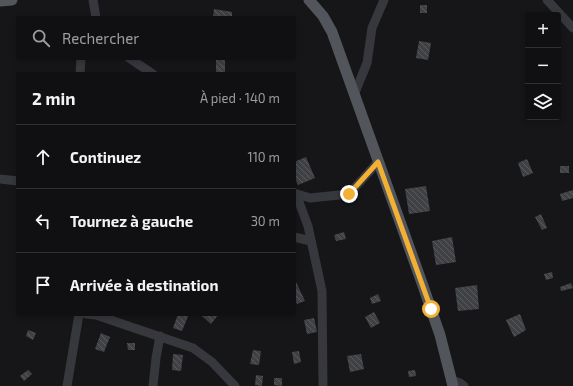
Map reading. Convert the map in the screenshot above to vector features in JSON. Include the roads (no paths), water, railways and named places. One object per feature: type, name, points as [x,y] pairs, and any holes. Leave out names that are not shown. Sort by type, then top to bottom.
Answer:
[{"type":"main road","points":[[0,1],[12,0]]},
{"type":"main road","points":[[309,0],[323,16],[332,32],[435,320],[449,364],[453,383]]},
{"type":"street","points":[[93,0],[96,16]]},
{"type":"street","points":[[354,95],[367,63],[372,28],[384,0]]},
{"type":"street","points":[[547,0],[573,28]]},
{"type":"street","points":[[80,72],[81,60]]},
{"type":"street","points":[[132,60],[150,72]]},
{"type":"street","points":[[296,193],[310,198],[349,194],[378,162]]},
{"type":"street","points":[[0,179],[16,182]]},
{"type":"street","points":[[296,196],[308,226],[322,291],[323,386]]},
{"type":"street","points":[[296,237],[311,241]]},
{"type":"street","points":[[67,386],[79,316]]},
{"type":"street","points":[[99,316],[193,348],[212,362],[236,386]]},
{"type":"street","points":[[153,386],[160,336]]},
{"type":"street","points":[[453,383],[460,383],[464,386]]}]
